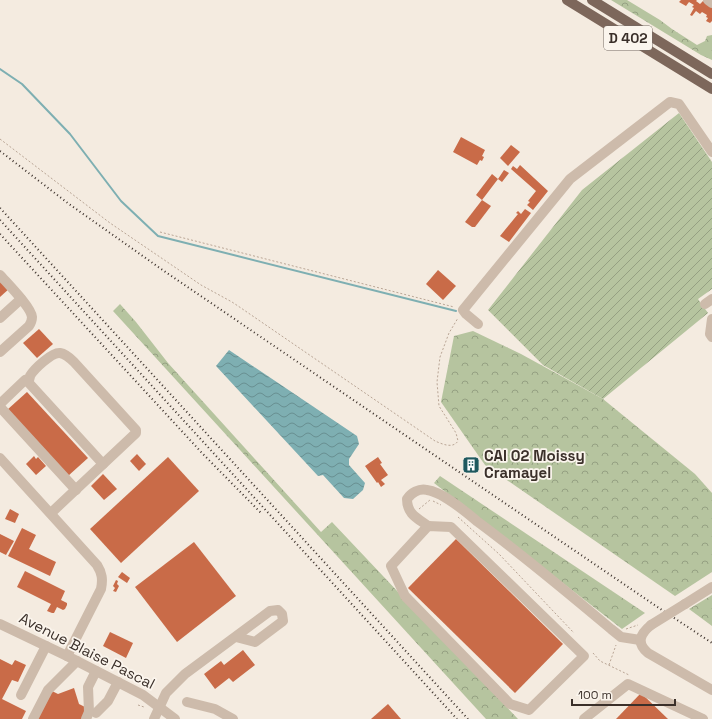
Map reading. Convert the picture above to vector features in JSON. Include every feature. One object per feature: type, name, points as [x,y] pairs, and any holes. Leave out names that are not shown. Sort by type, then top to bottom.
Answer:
[{"type":"main road","name":"D 402","points":[[567,0],[712,89]]},
{"type":"main road","name":"D 402","points":[[592,0],[712,74]]},
{"type":"street","points":[[708,0],[712,2]]},
{"type":"street","points":[[478,324],[463,310],[570,179],[670,102],[679,104],[712,152]]},
{"type":"street","points":[[0,275],[21,299],[32,317],[32,321],[29,326],[0,352]]},
{"type":"street","points":[[0,318],[21,299]]},
{"type":"street","points":[[712,319],[710,334],[712,337]]},
{"type":"street","points":[[28,382],[30,376],[36,369],[53,354],[59,353],[68,356],[136,430],[136,433],[51,513]]},
{"type":"street","points":[[76,490],[0,405],[25,380],[103,464]]},
{"type":"street","points":[[0,458],[97,565],[101,573],[103,581],[101,589],[67,656]]},
{"type":"street","points":[[428,526],[391,566],[405,596],[510,704],[529,710],[584,656],[451,527],[428,526],[412,515],[408,508],[407,499],[418,490],[428,490],[456,505],[508,544],[610,629],[621,637],[640,640]]},
{"type":"street","points":[[712,587],[651,626],[644,632],[640,640],[642,646],[648,653],[712,690]]},
{"type":"street","name":"Avenue Blaise Pascal","points":[[0,624],[143,695],[175,719]]},
{"type":"street","points":[[154,719],[166,693],[185,674],[236,636]]},
{"type":"street","points":[[21,695],[46,646]]},
{"type":"street","points":[[33,719],[48,690],[77,661]]},
{"type":"street","points":[[86,719],[89,712],[88,687],[96,671]]},
{"type":"street","points":[[96,713],[108,701],[118,682]]},
{"type":"street","points":[[584,719],[628,684],[703,719]]},
{"type":"street","points":[[187,702],[215,709],[233,719]]},
{"type":"path","points":[[0,139],[110,222],[201,285],[232,302],[435,441],[449,445],[457,444],[458,441],[456,433],[439,406],[437,382],[440,357],[449,333],[463,310],[160,232]]},
{"type":"path","points":[[412,515],[430,500],[443,506]]},
{"type":"path","points":[[456,505],[456,513],[458,518],[499,554],[578,638]]},
{"type":"path","points":[[608,665],[618,640],[626,629],[636,627],[640,624]]},
{"type":"path","points":[[592,653],[600,661],[629,675]]},
{"type":"path","points":[[138,705],[146,707]]},
{"type":"green space","points":[[611,0],[627,0],[697,45],[705,41],[707,36],[712,35],[712,60],[701,55]]},
{"type":"green space","points":[[679,113],[712,162],[712,289],[698,299],[708,313],[603,399],[543,365],[488,310],[582,190]]},
{"type":"green space","points":[[120,304],[168,363],[321,532],[332,522],[518,719],[486,719],[113,311]]},
{"type":"green space","points":[[473,331],[521,354],[603,399],[695,474],[712,493],[712,572],[675,596],[485,465],[441,402],[454,336]]},
{"type":"green space","points":[[440,476],[645,613],[622,629],[434,483]]},
{"type":"green space","points":[[712,595],[712,626],[689,609]]},
{"type":"water","points":[[229,350],[357,436],[359,444],[349,459],[349,465],[365,483],[363,490],[353,499],[344,498],[323,475],[318,476],[216,366]]},
{"type":"building","points":[[681,0],[697,0],[696,1],[700,4],[703,1],[712,7],[712,21],[710,23],[706,21],[708,18],[706,17],[707,15],[702,12],[700,14],[696,11],[692,16],[690,15],[694,5],[689,2],[686,6],[679,2]]},
{"type":"building","points":[[461,137],[485,150],[482,156],[484,157],[482,161],[480,160],[477,165],[453,152]]},
{"type":"building","points":[[511,145],[520,152],[508,166],[500,158]]},
{"type":"building","points":[[520,165],[548,191],[533,210],[527,205],[530,202],[528,201],[536,191],[511,169],[513,166],[517,169]]},
{"type":"building","points":[[504,170],[509,173],[502,182],[498,179]]},
{"type":"building","points":[[492,174],[498,179],[482,200],[476,195]]},
{"type":"building","points":[[482,200],[491,206],[475,227],[472,227],[465,222]]},
{"type":"building","points":[[525,209],[531,213],[509,242],[500,236],[518,214],[516,213],[518,211],[521,214]]},
{"type":"building","points":[[438,270],[456,286],[443,300],[426,284]]},
{"type":"building","points":[[0,276],[10,288],[0,297]]},
{"type":"building","points":[[39,329],[53,344],[37,358],[23,343]]},
{"type":"building","points":[[27,392],[88,458],[68,476],[7,410]]},
{"type":"building","points":[[137,454],[146,464],[139,471],[130,461]]},
{"type":"building","points":[[34,456],[36,459],[38,457],[46,466],[36,475],[26,464]]},
{"type":"building","points":[[168,457],[199,491],[121,563],[90,529]]},
{"type":"building","points":[[378,457],[382,463],[380,464],[388,475],[381,480],[385,484],[381,487],[365,466]]},
{"type":"building","name":"CAI 02 Moissy Cramayel","points":[[468,460],[477,466],[473,471],[465,464]]},
{"type":"building","points":[[103,474],[117,489],[104,500],[91,486]]},
{"type":"building","points":[[10,509],[19,514],[15,523],[5,519]]},
{"type":"building","points":[[22,528],[36,535],[29,549],[56,562],[50,576],[8,556]]},
{"type":"building","points":[[0,534],[14,541],[6,555],[0,552]]},
{"type":"building","points":[[456,539],[563,644],[515,693],[408,588]]},
{"type":"building","points":[[194,542],[236,596],[177,642],[135,587]]},
{"type":"building","points":[[25,571],[65,591],[61,600],[67,603],[65,609],[63,610],[57,607],[54,613],[47,611],[51,604],[17,587]]},
{"type":"building","points":[[122,572],[130,578],[127,583],[118,577]]},
{"type":"building","points":[[116,580],[118,581],[117,584],[119,586],[116,592],[113,591],[115,588],[113,586]]},
{"type":"building","points":[[110,632],[133,643],[126,658],[103,646]]},
{"type":"building","points":[[243,650],[255,665],[233,682],[229,678],[215,689],[204,674],[221,661],[224,665]]},
{"type":"building","points":[[0,659],[12,665],[15,660],[26,665],[18,682],[12,680],[2,699],[26,711],[22,719],[0,719]]},
{"type":"building","points":[[74,688],[79,704],[87,708],[82,719],[36,719],[50,690],[58,694]]},
{"type":"building","points":[[641,693],[668,719],[616,719]]},
{"type":"building","points":[[388,704],[401,719],[371,719]]},
{"type":"waterway","points":[[0,69],[22,84],[70,134],[121,201],[158,236],[456,311]]},
{"type":"railway","points":[[0,151],[69,204],[164,271],[712,643]]},
{"type":"railway","points":[[0,208],[468,719]]},
{"type":"railway","points":[[0,220],[457,719]]},
{"type":"railway","points":[[0,234],[202,453],[262,514]]},
{"type":"place","name":"CAI 02 Moissy Cramayel","points":[[471,465]]}]
